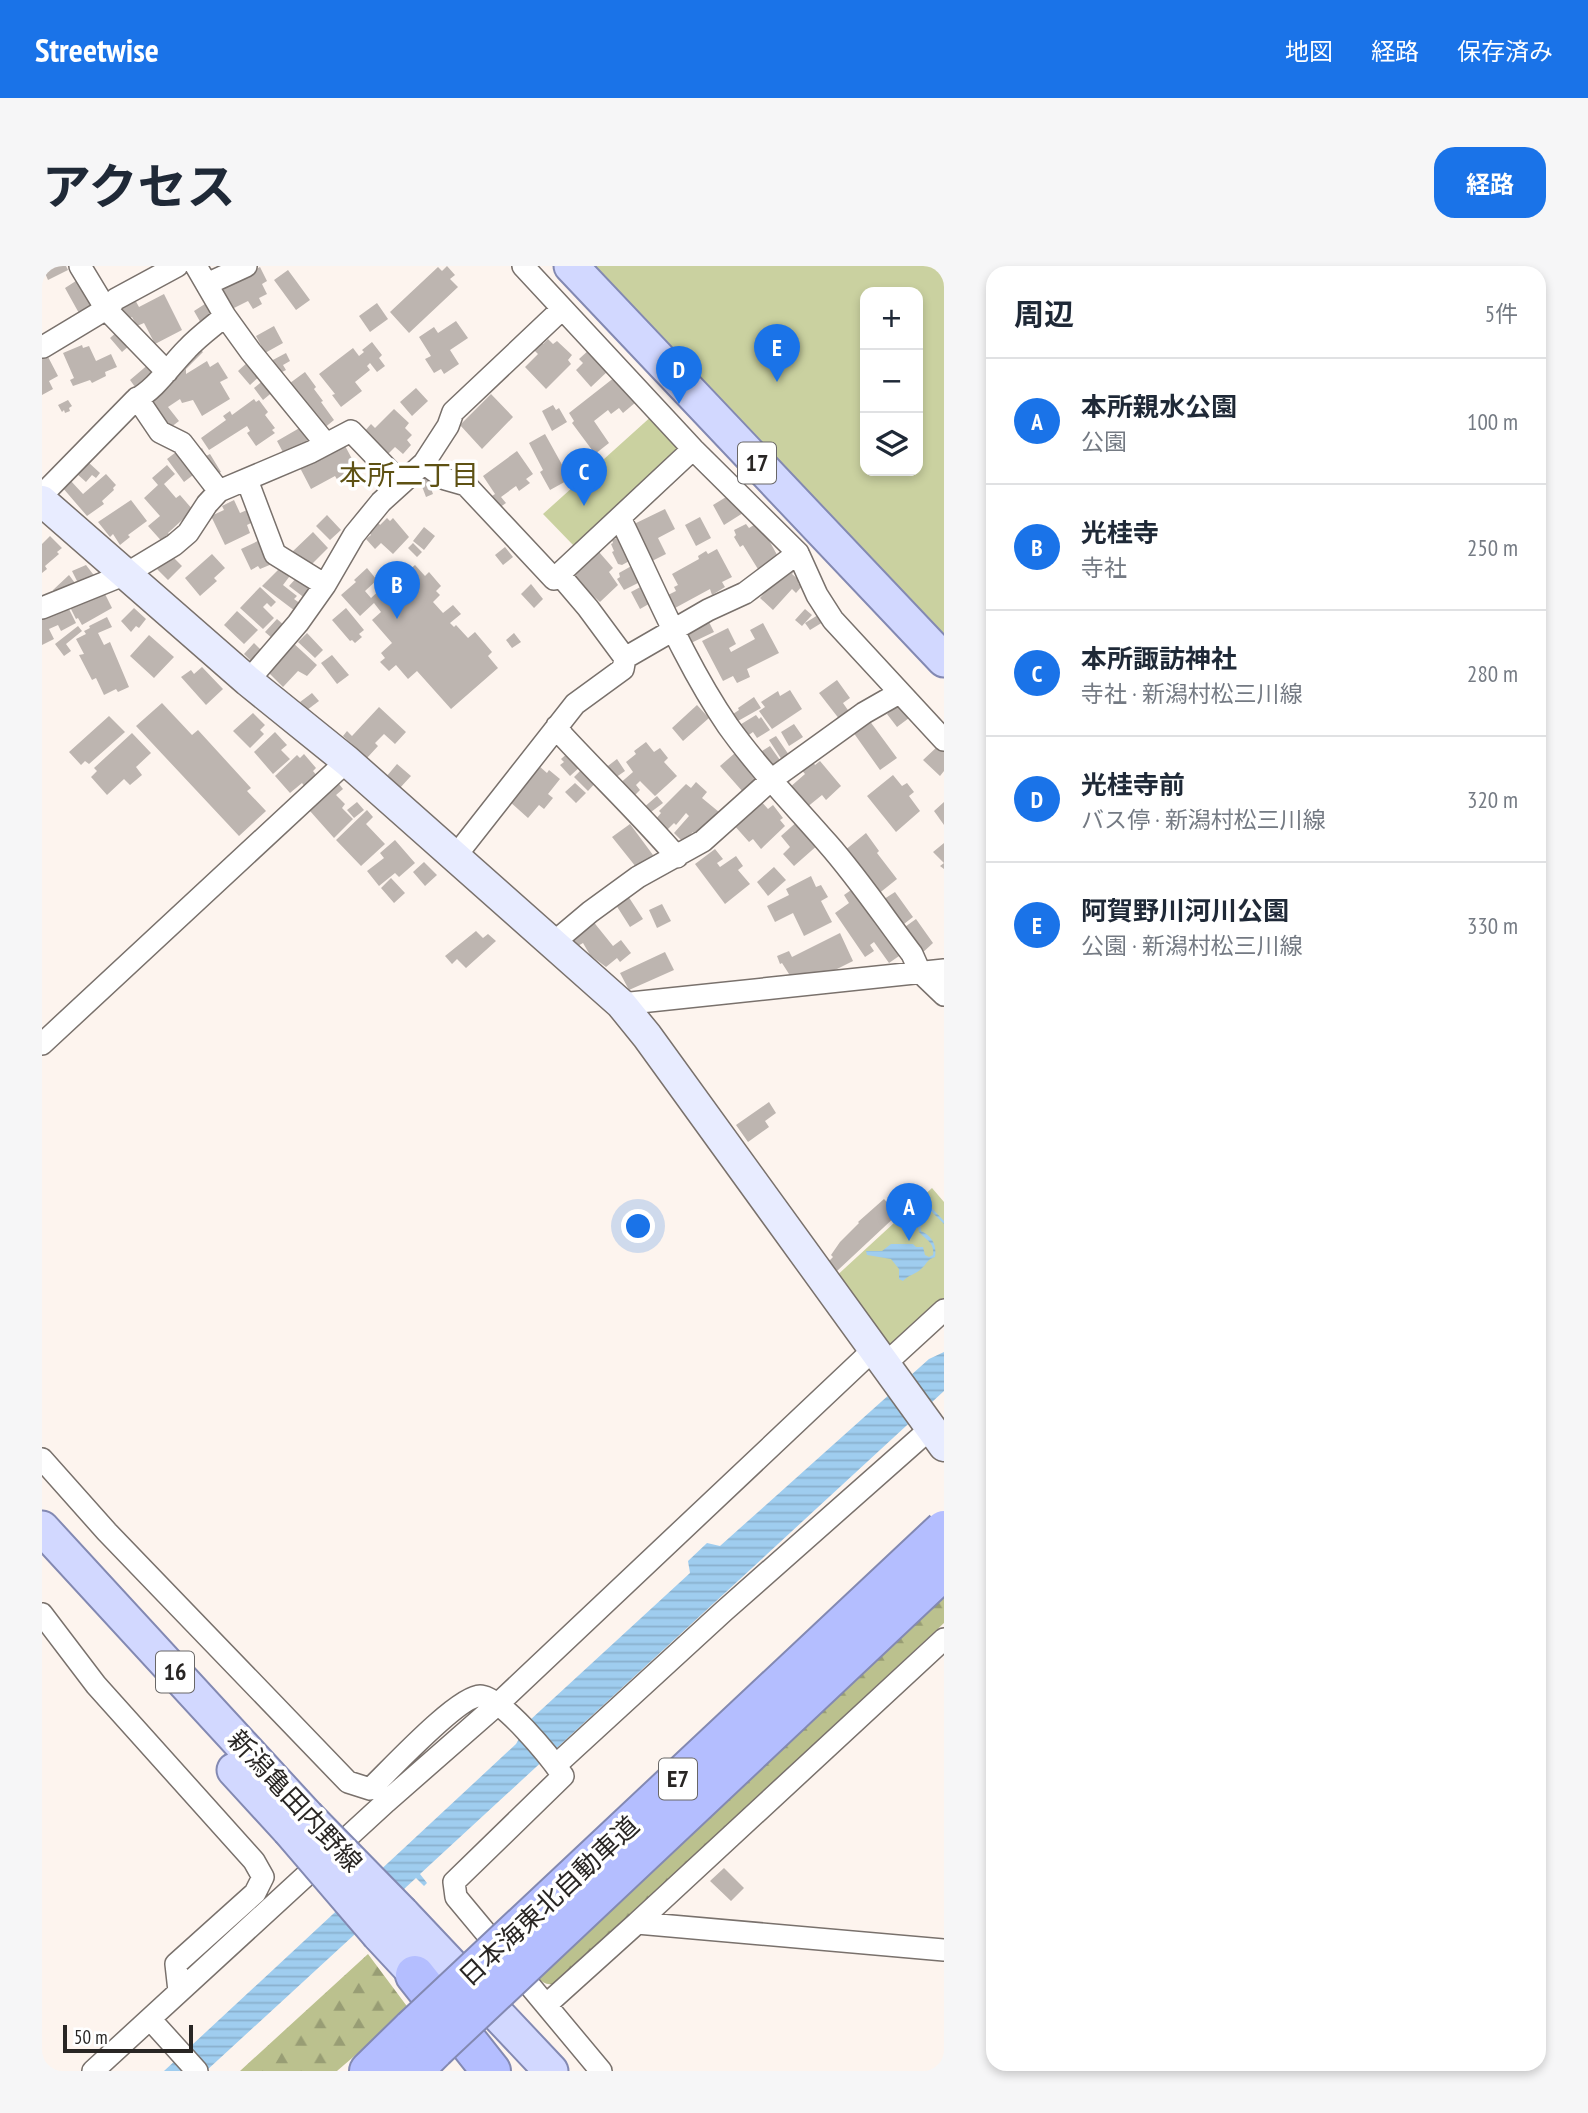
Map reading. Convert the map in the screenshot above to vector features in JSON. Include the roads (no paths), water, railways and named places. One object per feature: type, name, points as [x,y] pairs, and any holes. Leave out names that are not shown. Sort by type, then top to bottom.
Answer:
[{"type":"highway","name":"日本海東北自動車道","points":[[420,2050],[944,1531]]},
{"type":"highway","name":"日本海東北自動車道","points":[[369,2071],[420,2050],[944,1570]]},
{"type":"highway","points":[[415,1975],[491,2071]]},
{"type":"main road","name":"17","points":[[571,266],[944,660]]},
{"type":"main road","name":"新潟亀田内野線","points":[[42,1528],[298,1823],[391,1924],[551,2071]]},
{"type":"main road","name":"新潟亀田内野線","points":[[42,1562],[298,1823]]},
{"type":"main road","name":"新潟亀田内野線","points":[[391,1924],[415,1975],[505,2071]]},
{"type":"street","points":[[80,266],[106,309],[167,372]]},
{"type":"street","points":[[43,348],[106,309],[117,299],[177,266]]},
{"type":"street","points":[[246,266],[201,275],[225,316],[251,352],[326,444]]},
{"type":"street","points":[[523,266],[693,449],[798,553],[832,620],[864,651],[944,740]]},
{"type":"street","points":[[248,681],[298,623],[325,585],[354,535],[381,502],[424,464],[448,426],[453,412],[562,309]]},
{"type":"street","points":[[42,495],[188,348],[225,316]]},
{"type":"street","points":[[137,398],[160,432],[182,443],[219,491]]},
{"type":"street","points":[[42,608],[126,574],[174,545],[188,533],[206,504],[219,491],[351,431],[401,483]]},
{"type":"street","points":[[424,464],[445,479],[466,485],[554,579],[693,449]]},
{"type":"street","points":[[247,480],[275,554],[325,585]]},
{"type":"street","points":[[42,501],[248,681],[347,761],[621,1004],[655,1047],[937,1437],[724,1611],[556,1765]]},
{"type":"street","points":[[620,518],[674,629],[729,726],[771,780],[830,846],[912,954],[920,972],[944,995]]},
{"type":"street","points":[[625,658],[708,610],[745,593],[798,553]]},
{"type":"street","points":[[454,858],[575,704],[623,669],[625,658],[588,608],[559,575]]},
{"type":"street","points":[[552,944],[638,877],[703,841],[771,780],[864,713],[899,693]]},
{"type":"street","points":[[557,726],[677,857]]},
{"type":"street","points":[[42,1044],[347,761]]},
{"type":"street","points":[[621,1004],[944,970]]},
{"type":"street","points":[[93,2071],[156,2025],[178,1991],[878,1357],[944,1311]]},
{"type":"street","points":[[42,1459],[107,1532],[348,1783],[370,1789],[451,1711],[470,1699],[479,1696],[499,1703],[516,1721],[563,1776],[454,1882],[456,1897],[601,2071]]},
{"type":"street","points":[[42,1614],[96,1685],[254,1861],[263,1877],[254,1893],[176,1964],[178,1991]]},
{"type":"street","points":[[547,2005],[944,1639]]},
{"type":"street","points":[[638,1923],[944,1950]]},
{"type":"street","points":[[156,2025],[197,2071]]},
{"type":"water","points":[[925,1204],[944,1221],[944,1224],[932,1212],[923,1210],[920,1213],[921,1231],[933,1241],[935,1257],[903,1281],[899,1279],[899,1269],[891,1259],[867,1255],[866,1251],[882,1251],[891,1244],[913,1244],[923,1247],[925,1255],[933,1255],[931,1245],[919,1232],[918,1226],[918,1209]]},
{"type":"water","points":[[944,1352],[944,1391],[420,1874],[427,1883],[424,1886],[416,1878],[206,2071],[164,2071],[516,1744],[529,1721],[690,1573],[688,1561],[707,1543],[720,1546],[929,1359]]},
{"type":"place","name":"阿賀野川河川公園","points":[[777,382]]},
{"type":"place","name":"光桂寺前","points":[[679,404]]},
{"type":"place","name":"本所諏訪神社","points":[[584,506]]},
{"type":"place","name":"光桂寺","points":[[397,619]]},
{"type":"place","name":"本所親水公園","points":[[909,1241]]},
{"type":"district","name":"本所二丁目","points":[[409,475]]}]
